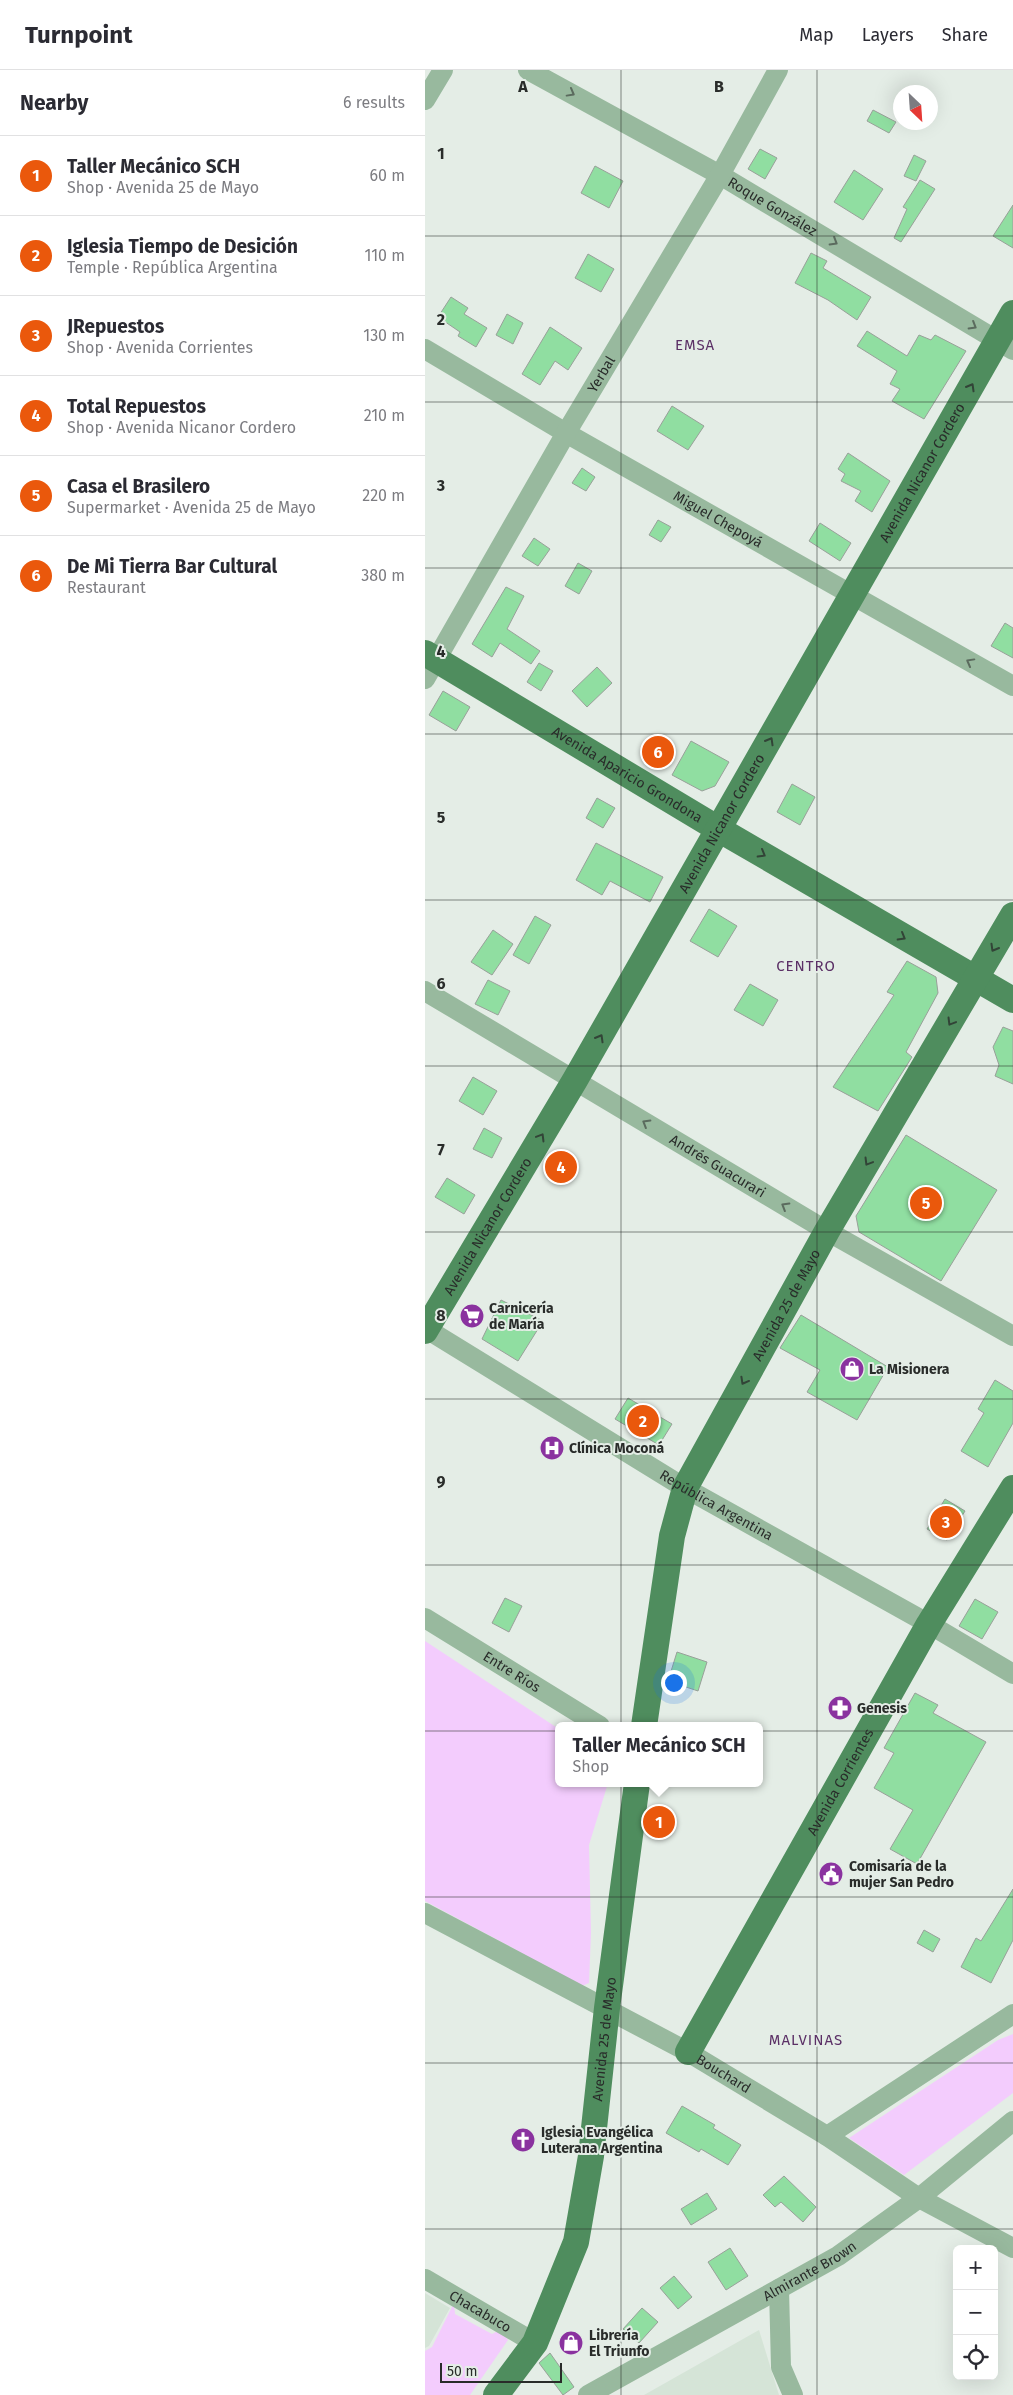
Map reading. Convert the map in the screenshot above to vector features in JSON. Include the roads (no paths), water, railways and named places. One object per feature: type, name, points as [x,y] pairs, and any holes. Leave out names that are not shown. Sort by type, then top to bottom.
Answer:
[{"type":"main road","name":"Avenida Nicanor Cordero","points":[[425,1329],[575,1080],[720,830],[852,596],[1005,345],[1013,313]]},
{"type":"main road","name":"Avenida Aparicio Grondona","points":[[429,664],[720,830],[975,980],[1013,1000]]},
{"type":"main road","name":"Avenida 25 de Mayo","points":[[645,1722],[671,1536],[685,1488],[827,1231],[1013,916]]},
{"type":"main road","name":"Avenida Corrientes","points":[[688,2052],[929,1624],[1013,1488]]},
{"type":"main road","name":"Avenida 25 de Mayo","points":[[496,2395],[535,2343],[576,2242],[591,2156],[607,2008],[636,1787]]},
{"type":"street","points":[[425,100],[443,70]]},
{"type":"street","name":"Roque González","points":[[528,70],[720,175],[1005,345]]},
{"type":"street","name":"Yerbal","points":[[429,664],[720,175],[778,70]]},
{"type":"street","name":"Miguel Chepoyá","points":[[425,349],[566,433],[1013,686]]},
{"type":"street","name":"Andrés Guacurari","points":[[425,991],[827,1231],[1013,1336]]},
{"type":"street","name":"República Argentina","points":[[425,1329],[685,1488],[929,1624],[1013,1674]]},
{"type":"street","name":"Entre Ríos","points":[[425,1618],[594,1722]]},
{"type":"street","name":"Bouchard","points":[[425,1914],[688,2052],[827,2136],[919,2198],[1013,2248]]},
{"type":"street","points":[[827,2136],[1013,2014]]},
{"type":"street","name":"Almirante Brown","points":[[588,2395],[838,2256],[919,2198],[1013,2120]]},
{"type":"street","name":"Chacabuco","points":[[425,2278],[535,2343]]},
{"type":"street","points":[[779,2289],[781,2367],[793,2395]]},
{"type":"place","name":"De Mi Tierra Bar Cultural","points":[[658,752]]},
{"type":"place","name":"Total Repuestos","points":[[561,1167]]},
{"type":"place","name":"Casa el Brasilero","points":[[926,1203]]},
{"type":"place","name":"Carnicería de María","points":[[472,1316]]},
{"type":"place","name":"La Misionera","points":[[852,1369]]},
{"type":"place","name":"Iglesia Tiempo de Desición","points":[[643,1421]]},
{"type":"place","name":"Clínica Moconá","points":[[552,1448]]},
{"type":"place","name":"JRepuestos","points":[[946,1522]]},
{"type":"place","name":"Genesis","points":[[840,1708]]},
{"type":"place","name":"Taller Mecánico SCH","points":[[659,1822]]},
{"type":"place","name":"Comisaría de la mujer San Pedro","points":[[831,1874]]},
{"type":"place","name":"Iglesia Evangélica Luterana Argentina","points":[[523,2140]]},
{"type":"place","name":"Librería El Triunfo","points":[[571,2343]]},
{"type":"district","name":"EMSA","points":[[695,345]]},
{"type":"district","name":"CENTRO","points":[[806,966]]},
{"type":"district","name":"MALVINAS","points":[[806,2040]]}]
